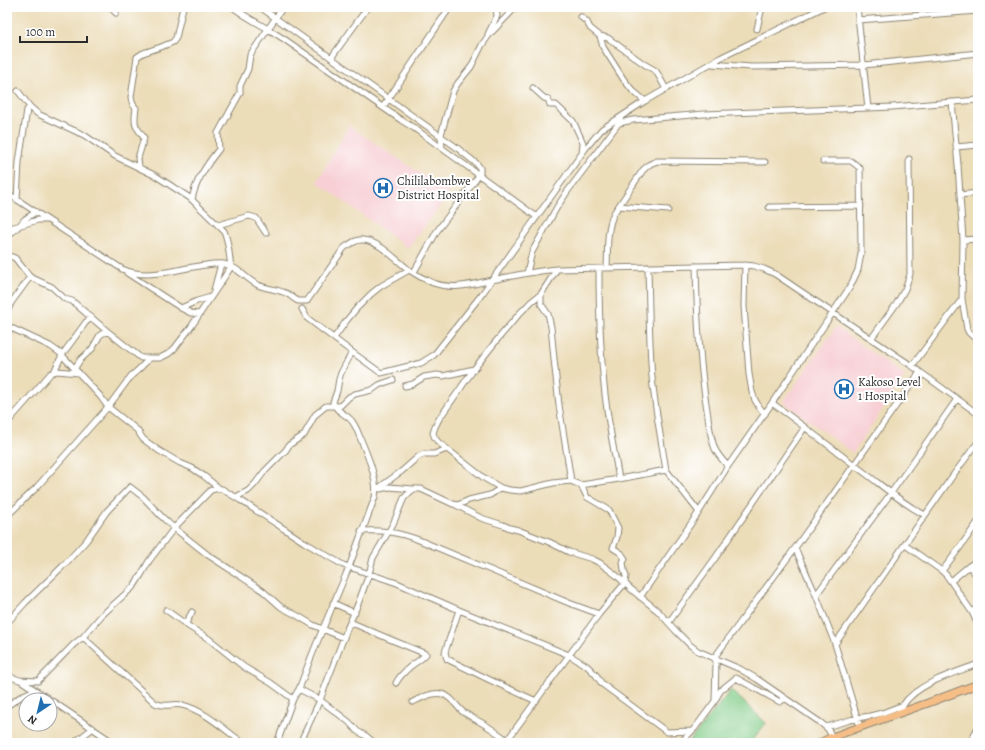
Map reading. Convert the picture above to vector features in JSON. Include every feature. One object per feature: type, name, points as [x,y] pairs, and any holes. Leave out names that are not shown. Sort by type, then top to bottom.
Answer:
[{"type":"highway","points":[[820,743],[832,737],[978,684]]},
{"type":"street","points":[[110,7],[116,13]]},
{"type":"street","points":[[139,168],[138,158],[144,138],[135,122],[136,108],[132,102],[137,57],[143,53],[162,47],[172,42],[176,38],[183,7]]},
{"type":"street","points":[[233,7],[241,14],[290,43],[442,147],[537,217]]},
{"type":"street","points":[[260,7],[441,137],[477,164],[480,168],[480,174],[437,231],[412,271],[381,286],[371,294],[356,308],[334,338]]},
{"type":"street","points":[[192,200],[193,193],[205,167],[219,149],[218,133],[240,94],[240,86],[248,69],[250,55],[283,7]]},
{"type":"street","points":[[331,58],[368,7]]},
{"type":"street","points":[[383,107],[450,7]]},
{"type":"street","points":[[442,147],[441,137],[453,91],[458,82],[471,67],[485,41],[497,16],[496,7]]},
{"type":"street","points":[[485,41],[515,7]]},
{"type":"street","points":[[757,29],[762,7]]},
{"type":"street","points":[[302,309],[307,318],[381,373],[421,363],[434,355],[477,301],[582,153],[602,129],[645,101],[711,64],[824,7]]},
{"type":"street","points":[[857,7],[868,108]]},
{"type":"street","points":[[858,20],[978,11]]},
{"type":"street","points":[[581,17],[587,22],[590,28],[600,36],[608,38],[656,71],[666,89]]},
{"type":"street","points":[[600,36],[603,47],[624,80],[633,91],[645,101]]},
{"type":"street","points":[[711,64],[758,67],[864,65],[978,53]]},
{"type":"street","points":[[533,88],[544,98],[548,99],[550,105],[556,105],[573,120],[583,143],[582,153]]},
{"type":"street","points":[[7,255],[14,258],[30,277],[52,287],[65,299],[72,300],[107,331],[141,358],[160,358],[174,349],[191,327],[231,267],[224,231],[192,200],[156,176],[115,156],[84,135],[38,114],[30,107],[18,91]]},
{"type":"street","points":[[619,122],[704,114],[892,107],[978,100]]},
{"type":"street","points":[[952,102],[963,240],[962,299],[967,329],[969,333],[978,341]]},
{"type":"street","points":[[17,200],[19,162],[27,110],[30,107]]},
{"type":"street","points":[[527,273],[532,252],[557,207],[627,113]]},
{"type":"street","points":[[956,147],[978,145]]},
{"type":"street","points":[[871,339],[897,303],[905,289],[910,274],[909,159]]},
{"type":"street","points":[[608,268],[609,230],[611,221],[643,170],[650,164],[657,161],[766,162]]},
{"type":"street","points":[[640,597],[833,313],[850,287],[858,270],[861,253],[860,168],[851,161],[823,161]]},
{"type":"street","points":[[7,192],[181,308],[191,314],[199,314]]},
{"type":"street","points":[[960,195],[978,194]]},
{"type":"street","points":[[619,206],[668,210]]},
{"type":"street","points":[[769,207],[861,206]]},
{"type":"street","points":[[7,236],[20,225],[24,219],[36,212]]},
{"type":"street","points":[[218,225],[249,216],[256,218],[266,233]]},
{"type":"street","points":[[7,228],[38,220],[48,220]]},
{"type":"street","points":[[122,269],[136,274],[151,274],[196,266],[226,264],[258,284],[287,294],[298,301],[307,301],[344,248],[351,242],[362,239],[373,242],[412,271],[433,283],[447,286],[465,286],[527,273],[557,269],[754,266],[775,274],[912,366],[978,414]]},
{"type":"street","points":[[963,240],[978,239]]},
{"type":"street","points":[[211,296],[221,264]]},
{"type":"street","points":[[745,265],[744,306],[749,374],[755,400],[765,414]]},
{"type":"street","points":[[696,266],[699,345],[712,442],[716,451],[728,466]]},
{"type":"street","points":[[648,267],[652,376],[666,470],[698,512]]},
{"type":"street","points":[[599,268],[599,303],[605,396],[619,478]]},
{"type":"street","points":[[557,269],[541,294],[520,313],[474,369],[439,419],[435,427],[435,438],[484,478],[501,488],[510,490],[521,491],[553,483],[571,481],[581,485],[666,470]]},
{"type":"street","points":[[7,312],[11,303],[30,277]]},
{"type":"street","points":[[541,294],[541,304],[548,314],[551,327],[559,405],[571,481]]},
{"type":"street","points":[[181,308],[211,296]]},
{"type":"street","points":[[912,366],[962,299]]},
{"type":"street","points":[[54,372],[62,355],[86,322],[92,318]]},
{"type":"street","points":[[7,326],[50,346],[62,355],[100,396],[108,407],[137,430],[143,439],[180,464],[192,468],[221,489],[236,497],[304,542],[343,565],[397,583],[569,655],[587,666],[602,684],[667,732],[692,731]]},
{"type":"street","points":[[75,368],[80,360],[92,349],[100,335],[107,331]]},
{"type":"street","points":[[277,743],[293,699],[299,689],[349,567],[377,489],[354,423],[334,405],[333,399],[339,379],[352,352]]},
{"type":"street","points":[[7,516],[36,488],[108,407],[130,376],[150,358]]},
{"type":"street","points":[[405,386],[413,384],[424,377],[437,375],[443,376],[474,369]]},
{"type":"street","points":[[7,422],[51,373],[57,371],[79,373]]},
{"type":"street","points":[[714,658],[795,548],[920,372]]},
{"type":"street","points":[[236,497],[248,491],[289,445],[304,435],[315,415],[326,406],[340,406],[349,397],[355,394],[372,390],[384,382],[393,380]]},
{"type":"street","points":[[816,594],[891,493],[957,399]]},
{"type":"street","points":[[772,403],[891,493],[914,509],[926,515]]},
{"type":"street","points":[[669,622],[716,557],[805,427]]},
{"type":"street","points":[[835,644],[978,442]]},
{"type":"street","points":[[377,489],[402,471],[419,456],[424,454],[434,454],[447,449]]},
{"type":"street","points":[[500,743],[507,742],[599,614],[625,583],[626,576],[623,562],[625,559],[621,553],[613,548],[617,537],[618,528],[609,510],[588,497],[581,485]]},
{"type":"street","points":[[7,623],[66,563],[86,540],[107,511],[130,487],[143,497],[174,528],[208,555],[263,591],[281,607],[322,630],[344,638]]},
{"type":"street","points":[[377,489],[389,487],[414,489],[421,488],[481,518],[549,542],[576,554],[592,559],[607,567],[658,611],[690,645],[698,651],[757,678],[826,727],[832,737]]},
{"type":"street","points":[[456,505],[490,495],[501,488]]},
{"type":"street","points":[[7,672],[10,677],[20,680],[38,681],[74,644],[83,637],[101,616],[134,586],[153,556],[174,528],[211,490],[221,489]]},
{"type":"street","points":[[300,743],[320,700],[350,622],[355,613],[373,558],[393,524],[404,498],[414,489]]},
{"type":"street","points":[[942,571],[978,522]]},
{"type":"street","points":[[362,531],[388,531],[419,540],[532,588],[599,614]]},
{"type":"street","points":[[905,545],[942,571],[951,581],[972,612],[978,625]]},
{"type":"street","points":[[795,548],[816,594],[835,644],[860,727]]},
{"type":"street","points":[[951,581],[978,560]]},
{"type":"street","points":[[969,566],[978,578]]},
{"type":"street","points":[[333,603],[355,613]]},
{"type":"street","points":[[972,612],[978,608]]},
{"type":"street","points":[[166,610],[209,639],[244,667],[293,699]]},
{"type":"street","points":[[459,610],[445,654],[447,659],[536,701]]},
{"type":"street","points":[[187,624],[186,623],[192,612]]},
{"type":"street","points":[[350,622],[426,654],[421,660],[411,665],[398,678],[396,683]]},
{"type":"street","points":[[83,637],[155,703],[163,706],[175,704],[182,705],[195,710],[212,720],[243,743]]},
{"type":"street","points":[[714,658],[716,661],[715,701]]},
{"type":"street","points":[[900,712],[903,705],[917,691],[955,672],[978,664]]},
{"type":"street","points":[[680,743],[692,731],[722,690],[736,678],[780,702],[785,698]]},
{"type":"street","points":[[20,680],[55,702],[114,743]]},
{"type":"street","points":[[299,689],[320,700],[349,722],[357,731],[374,743]]},
{"type":"street","points":[[7,706],[23,695],[34,690]]},
{"type":"street","points":[[413,702],[432,694],[440,693],[445,695],[449,697],[465,714],[483,723],[507,742]]},
{"type":"street","points":[[826,727],[857,718],[882,713],[903,705]]},
{"type":"street","points":[[972,743],[978,727]]},
{"type":"street","points":[[74,743],[93,728]]},
{"type":"shaded area","name":"Chililabombwe District Hospital","points":[[349,126],[450,193],[408,248],[317,182]]},
{"type":"shaded area","name":"Kakoso Level 1 Hospital","points":[[836,327],[905,376],[853,453],[783,402]]},
{"type":"green space","points":[[731,690],[766,723],[750,743],[688,743]]},
{"type":"place","name":"Chililabombwe District Hospital","points":[[383,188]]},
{"type":"place","name":"Kakoso Level 1 Hospital","points":[[844,389]]}]
